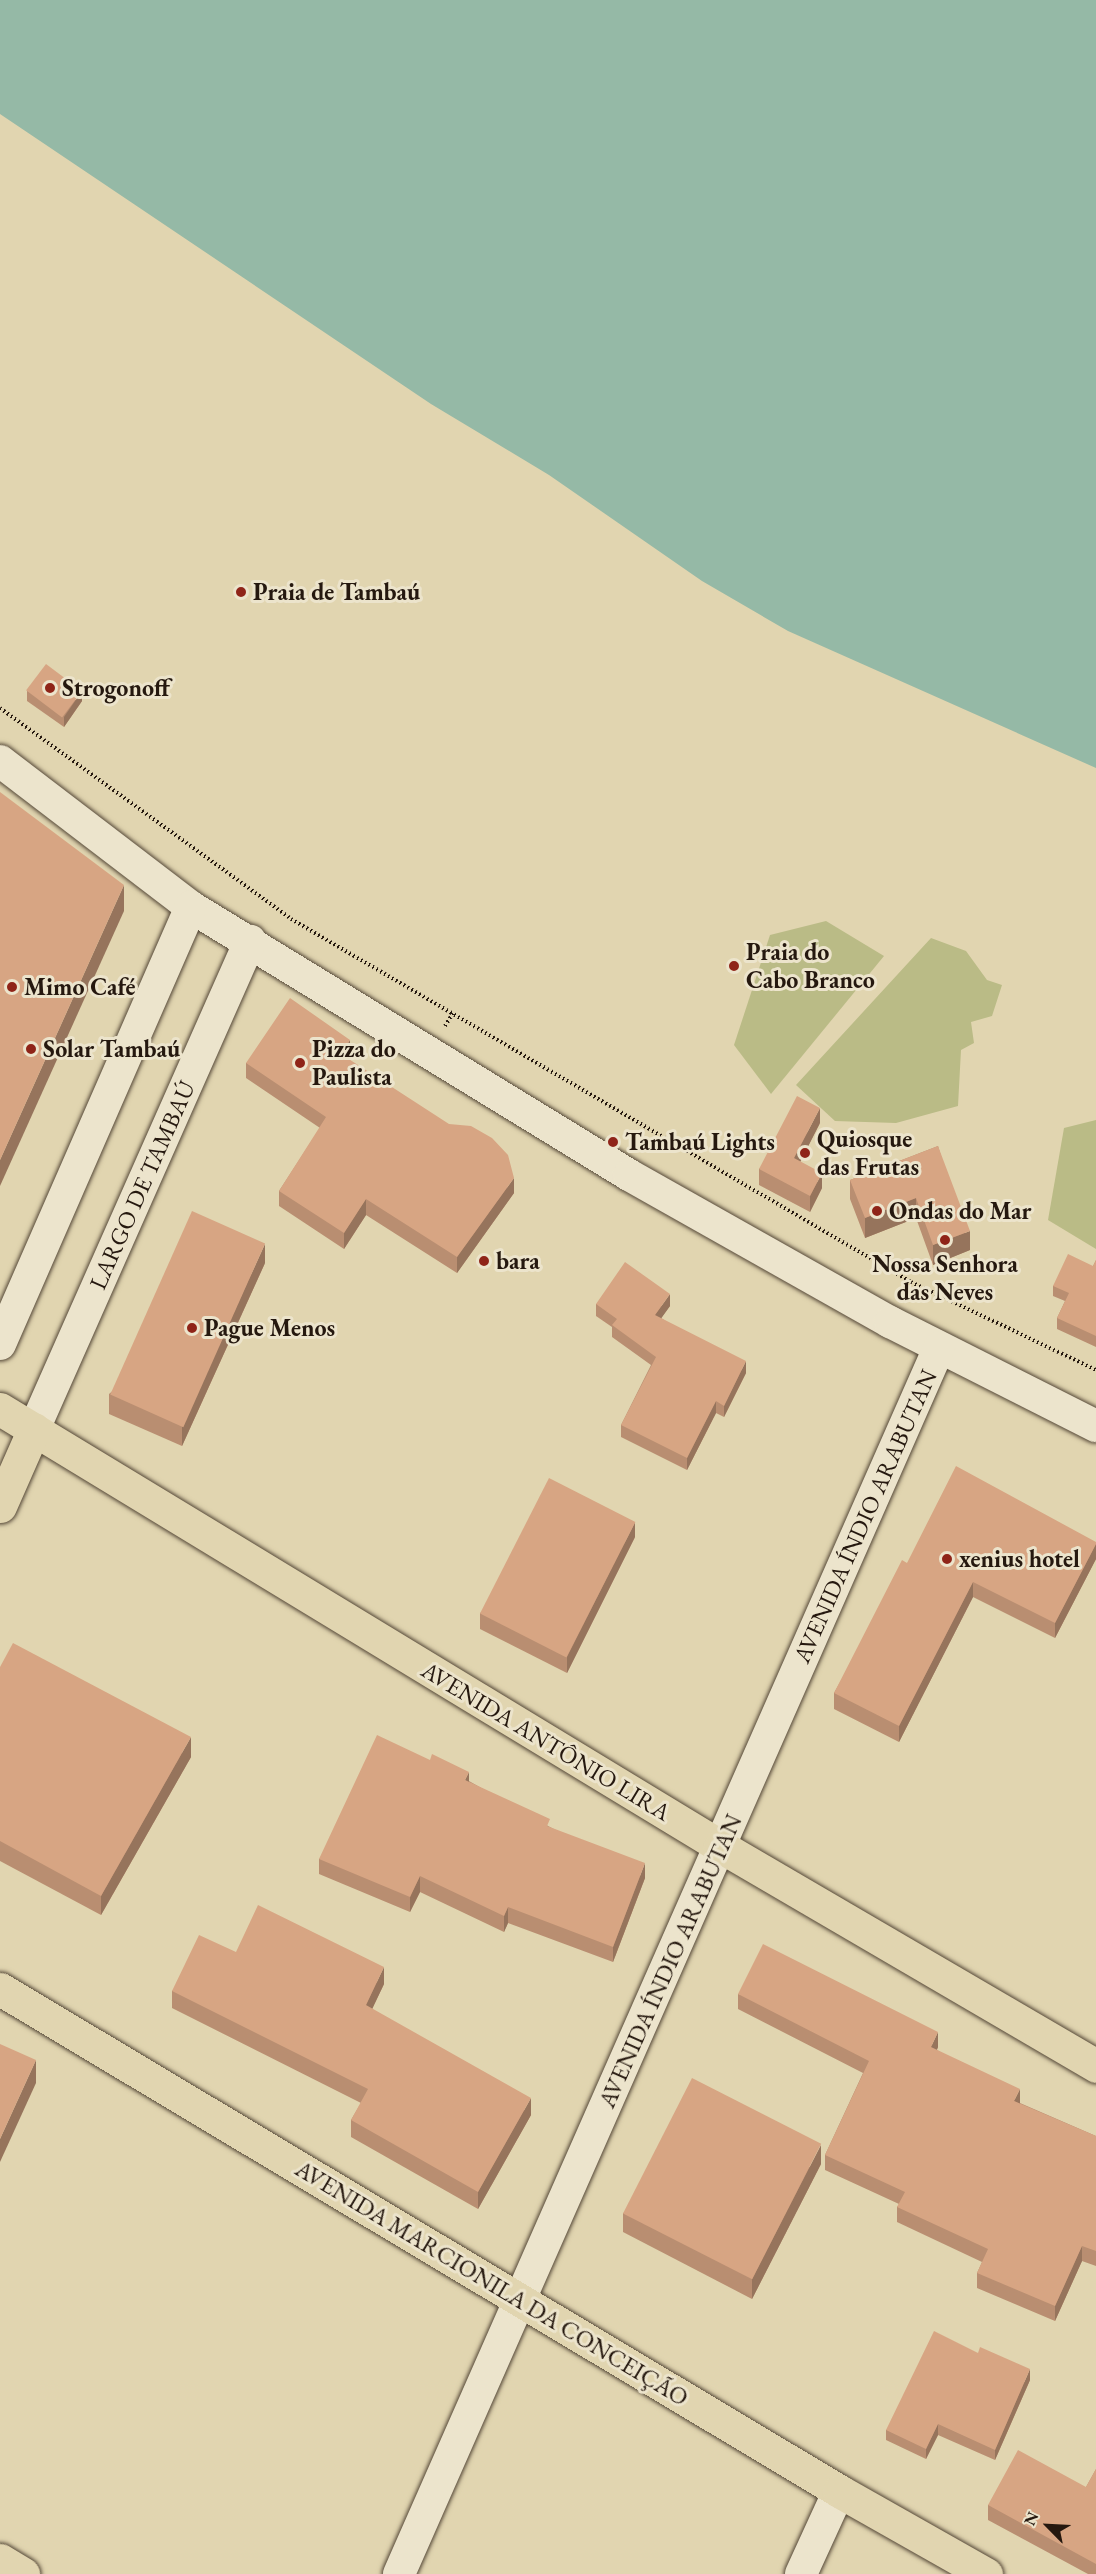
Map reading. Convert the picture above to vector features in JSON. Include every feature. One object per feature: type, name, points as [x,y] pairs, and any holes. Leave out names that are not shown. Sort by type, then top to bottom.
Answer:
[{"type":"main road","name":"AVENIDA ANTÔNIO LIRA","points":[[0,1409],[720,1846],[1096,2066]]},
{"type":"main road","points":[[0,1506],[34,1430]]},
{"type":"main road","name":"AVENIDA MARCIONILA DA CONCEIÇÃO","points":[[0,1989],[839,2491],[986,2574]]},
{"type":"main road","points":[[0,2560],[23,2574]]},
{"type":"street","points":[[0,761],[191,907],[629,1175],[939,1348],[1096,1426]]},
{"type":"street","points":[[0,1344],[191,907]]},
{"type":"street","name":"LARGO DE TAMBAÚ","points":[[34,1430],[250,941]]},
{"type":"street","name":"AVENIDA ÍNDIO ARABUTAN","points":[[399,2574],[939,1348]]},
{"type":"street","points":[[801,2574],[839,2491]]},
{"type":"path","points":[[0,708],[291,919],[911,1282],[1096,1370]]},
{"type":"shaded area","points":[[0,0],[1096,0],[1096,768],[788,631],[702,581],[549,475],[431,404],[0,114]]},
{"type":"shaded area","points":[[826,921],[884,956],[771,1094],[734,1045],[770,935]]},
{"type":"shaded area","points":[[931,938],[966,951],[987,980],[1002,985],[992,1016],[971,1022],[974,1043],[961,1050],[958,1106],[896,1123],[835,1121],[796,1085]]},
{"type":"shaded area","points":[[1096,1120],[1096,1249],[1048,1220],[1064,1128]]},
{"type":"building","name":"Strogonoff","points":[[46,664],[82,691],[62,717],[26,690]]},
{"type":"building","name":"Solar Tambaú","points":[[0,792],[124,885],[0,1160]]},
{"type":"building","points":[[290,998],[350,1040],[341,1054],[449,1124],[471,1126],[492,1138],[508,1155],[514,1178],[457,1257],[366,1199],[344,1233],[279,1191],[326,1117],[246,1063]]},
{"type":"building","points":[[797,1096],[820,1108],[794,1158],[822,1173],[810,1196],[759,1169]]},
{"type":"building","points":[[938,1146],[970,1231],[933,1245],[916,1198],[865,1218],[850,1180]]},
{"type":"building","name":"Pague Menos","points":[[192,1211],[265,1244],[183,1427],[110,1395]]},
{"type":"building","points":[[1068,1254],[1093,1266],[1096,1260],[1096,1336],[1057,1318],[1069,1293],[1053,1286]]},
{"type":"building","points":[[625,1262],[670,1294],[655,1315],[746,1361],[724,1406],[716,1401],[687,1458],[621,1425],[656,1357],[612,1325],[617,1319],[596,1304]]},
{"type":"building","points":[[956,1466],[1096,1544],[1055,1623],[973,1582],[899,1726],[834,1693],[902,1560],[907,1563]]},
{"type":"building","points":[[549,1478],[635,1522],[566,1657],[480,1613]]},
{"type":"building","points":[[13,1643],[191,1737],[101,1896],[0,1841],[0,1667]]},
{"type":"building","points":[[377,1735],[430,1760],[432,1754],[469,1772],[465,1780],[550,1819],[547,1826],[645,1863],[613,1947],[508,1907],[504,1916],[420,1876],[410,1897],[319,1859]]},
{"type":"building","points":[[258,1905],[384,1967],[366,2005],[531,2098],[478,2192],[351,2120],[368,2089],[172,1991],[199,1935],[236,1952]]},
{"type":"building","points":[[763,1944],[938,2032],[931,2047],[1020,2089],[1014,2101],[1096,2136],[1096,2251],[1082,2246],[1055,2306],[977,2273],[988,2249],[897,2207],[905,2192],[825,2155],[869,2061],[738,1994]]},
{"type":"building","points":[[0,2044],[36,2060],[0,2139]]},
{"type":"building","points":[[692,2078],[821,2144],[752,2279],[623,2213]]},
{"type":"building","points":[[934,2331],[978,2353],[980,2347],[1030,2369],[995,2450],[938,2424],[926,2449],[886,2430]]},
{"type":"building","points":[[1018,2450],[1086,2487],[1096,2469],[1096,2564],[988,2505]]},
{"type":"place","name":"Praia de Tambaú","points":[[241,592]]},
{"type":"place","name":"Strogonoff","points":[[50,688]]},
{"type":"place","name":"Praia do Cabo Branco","points":[[734,966]]},
{"type":"place","name":"Mimo Café","points":[[12,987]]},
{"type":"place","name":"Solar Tambaú","points":[[31,1049]]},
{"type":"place","name":"Pizza do Paulista","points":[[300,1063]]},
{"type":"place","name":"Tambaú Lights","points":[[613,1142]]},
{"type":"place","name":"Quiosque das Frutas","points":[[805,1153]]},
{"type":"place","name":"Ondas do Mar","points":[[877,1211]]},
{"type":"place","name":"Nossa Senhora das Neves","points":[[945,1240]]},
{"type":"place","name":"bara","points":[[484,1261]]},
{"type":"place","name":"Pague Menos","points":[[192,1328]]},
{"type":"place","name":"xenius hotel","points":[[947,1559]]}]
